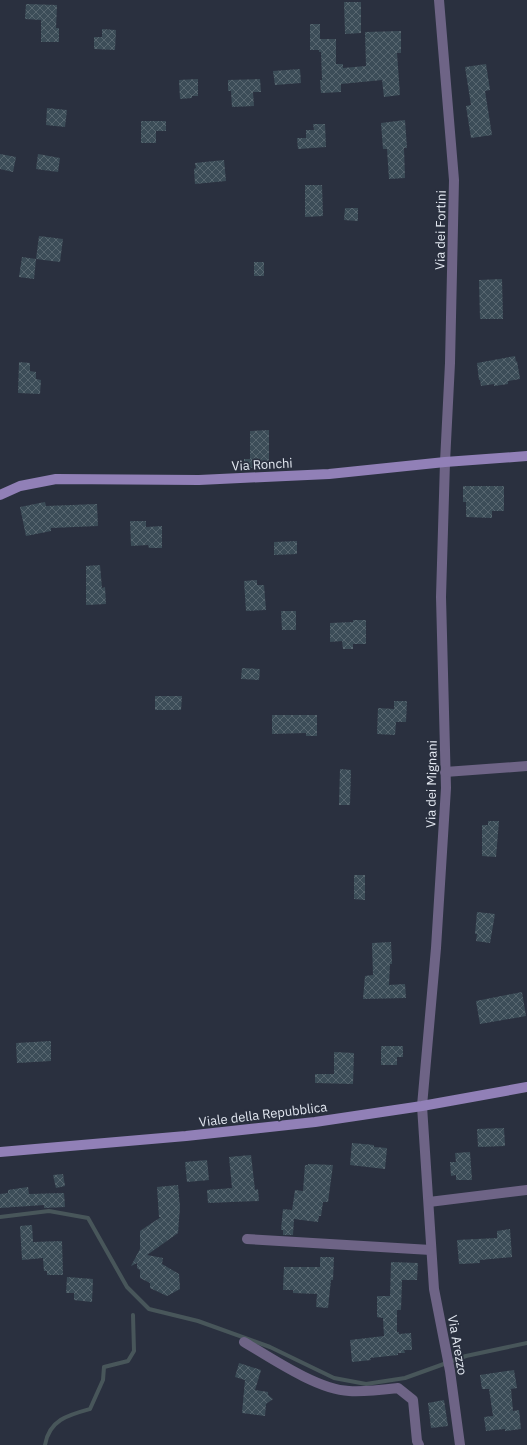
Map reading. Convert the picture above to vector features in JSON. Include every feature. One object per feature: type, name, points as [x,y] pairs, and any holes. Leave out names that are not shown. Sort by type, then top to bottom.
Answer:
[{"type":"street","name":"Via dei Fortini","points":[[439,0],[454,180],[450,364],[445,462]]},
{"type":"street","name":"Via Ronchi","points":[[0,495],[20,486],[56,479],[199,480],[329,474],[445,462],[527,456]]},
{"type":"street","name":"Via dei Mignani","points":[[422,1106],[436,948],[446,788],[441,598],[445,462]]},
{"type":"street","points":[[445,772],[527,766]]},
{"type":"street","name":"Viale della Repubblica","points":[[0,1152],[216,1133],[315,1122],[422,1106],[527,1087]]},
{"type":"street","name":"Via Arezzo","points":[[422,1106],[434,1289],[450,1371],[460,1445]]},
{"type":"street","points":[[429,1202],[527,1190]]},
{"type":"street","points":[[247,1239],[431,1250]]},
{"type":"street","points":[[244,1342],[327,1387],[348,1391],[398,1388],[413,1400],[417,1441],[420,1445]]},
{"type":"building","points":[[344,2],[361,2],[361,33],[345,34]]},
{"type":"building","points":[[26,4],[57,5],[56,28],[59,28],[59,42],[41,42],[41,20],[25,19]]},
{"type":"building","points":[[310,24],[320,24],[320,39],[336,39],[336,64],[343,64],[343,68],[366,66],[365,32],[401,31],[401,53],[397,53],[400,95],[384,97],[382,80],[341,84],[341,92],[321,93],[321,52],[319,52],[319,50],[310,50]]},
{"type":"building","points":[[102,29],[116,30],[115,50],[94,49],[94,37],[102,37]]},
{"type":"building","points":[[486,64],[490,90],[485,91],[492,135],[471,138],[466,106],[471,105],[465,67]]},
{"type":"building","points":[[300,69],[301,83],[275,85],[273,71]]},
{"type":"building","points":[[198,79],[198,96],[180,99],[179,80]]},
{"type":"building","points":[[260,79],[261,92],[253,92],[254,106],[232,107],[231,91],[228,91],[228,80]]},
{"type":"building","points":[[47,108],[67,110],[65,127],[46,125]]},
{"type":"building","points":[[405,120],[407,148],[404,148],[405,178],[389,179],[387,149],[383,149],[381,123]]},
{"type":"building","points":[[141,121],[166,121],[166,131],[156,131],[156,143],[141,143]]},
{"type":"building","points":[[313,124],[325,124],[326,147],[298,149],[297,138],[306,138],[306,130],[314,130]]},
{"type":"building","points":[[0,154],[16,157],[13,172],[0,169]]},
{"type":"building","points":[[38,154],[60,158],[58,172],[36,169]]},
{"type":"building","points":[[224,160],[226,181],[195,184],[195,163]]},
{"type":"building","points":[[305,185],[322,185],[323,216],[305,217]]},
{"type":"building","points":[[345,208],[358,208],[358,221],[344,220]]},
{"type":"building","points":[[39,236],[63,239],[60,262],[36,259]]},
{"type":"building","points":[[22,257],[36,259],[34,279],[19,277]]},
{"type":"building","points":[[254,262],[264,262],[264,276],[254,276]]},
{"type":"building","points":[[502,279],[503,319],[480,319],[479,280]]},
{"type":"building","points":[[515,356],[520,379],[508,381],[508,384],[481,386],[477,363]]},
{"type":"building","points":[[19,362],[30,363],[30,371],[36,372],[36,379],[41,380],[40,394],[18,393]]},
{"type":"building","points":[[269,430],[269,468],[244,468],[244,459],[250,459],[250,431]]},
{"type":"building","points":[[463,486],[504,486],[504,511],[492,511],[492,518],[466,517],[466,502],[463,502]]},
{"type":"building","points":[[45,502],[46,506],[97,504],[98,526],[51,528],[51,531],[26,536],[20,507]]},
{"type":"building","points":[[130,521],[146,521],[146,527],[162,526],[162,548],[149,548],[148,545],[131,546]]},
{"type":"building","points":[[297,541],[297,554],[274,555],[274,542]]},
{"type":"building","points":[[100,565],[102,588],[105,587],[106,604],[86,605],[86,566]]},
{"type":"building","points":[[257,580],[257,585],[264,585],[266,610],[246,611],[244,581]]},
{"type":"building","points":[[281,611],[296,611],[296,630],[282,630]]},
{"type":"building","points":[[353,620],[366,620],[366,644],[353,644],[353,649],[343,649],[342,641],[330,642],[330,623],[353,622]]},
{"type":"building","points":[[242,668],[260,669],[259,680],[241,679]]},
{"type":"building","points":[[155,696],[182,696],[181,710],[155,710]]},
{"type":"building","points":[[394,701],[407,701],[406,722],[396,722],[395,735],[377,734],[378,708],[394,709]]},
{"type":"building","points":[[272,715],[317,715],[317,736],[306,736],[306,733],[272,734]]},
{"type":"building","points":[[340,769],[351,770],[350,805],[339,805]]},
{"type":"building","points":[[488,821],[499,821],[496,857],[482,856],[482,825],[488,825]]},
{"type":"building","points":[[354,875],[365,875],[365,900],[354,899]]},
{"type":"building","points":[[477,912],[495,914],[490,943],[476,941],[477,934],[475,934]]},
{"type":"building","points":[[391,942],[392,964],[390,964],[389,985],[405,984],[406,998],[363,999],[365,976],[373,975],[372,943]]},
{"type":"building","points":[[522,992],[526,1016],[480,1024],[476,1001]]},
{"type":"building","points":[[51,1041],[51,1061],[17,1063],[16,1043]]},
{"type":"building","points":[[381,1046],[403,1046],[403,1057],[397,1057],[397,1065],[381,1065]]},
{"type":"building","points":[[334,1052],[354,1053],[353,1084],[315,1083],[315,1074],[334,1074]]},
{"type":"building","points":[[504,1128],[505,1146],[478,1147],[477,1129]]},
{"type":"building","points":[[352,1143],[387,1148],[385,1169],[350,1165]]},
{"type":"building","points":[[470,1152],[472,1180],[456,1180],[456,1175],[451,1176],[450,1162],[456,1162],[455,1153]]},
{"type":"building","points":[[251,1155],[255,1190],[258,1189],[259,1201],[208,1203],[207,1190],[232,1188],[229,1157]]},
{"type":"building","points":[[207,1160],[209,1180],[187,1182],[185,1162]]},
{"type":"building","points":[[305,1165],[333,1165],[328,1202],[323,1202],[321,1216],[319,1216],[318,1222],[294,1219],[293,1235],[283,1235],[283,1230],[281,1230],[283,1209],[292,1210],[295,1190],[303,1191]]},
{"type":"building","points":[[63,1174],[65,1186],[56,1188],[53,1175]]},
{"type":"building","points":[[178,1185],[180,1207],[178,1233],[147,1255],[163,1258],[162,1264],[179,1274],[180,1289],[167,1296],[150,1288],[150,1283],[140,1278],[140,1270],[137,1268],[137,1263],[131,1266],[140,1249],[140,1231],[161,1217],[159,1217],[157,1187]]},
{"type":"building","points":[[28,1187],[29,1194],[64,1193],[65,1207],[44,1208],[44,1205],[0,1208],[0,1194],[8,1193],[8,1190]]},
{"type":"building","points":[[32,1225],[33,1242],[62,1241],[63,1275],[47,1275],[47,1271],[44,1271],[43,1258],[22,1260],[20,1226]]},
{"type":"building","points":[[510,1229],[512,1257],[480,1260],[480,1263],[459,1264],[457,1240],[497,1238],[497,1231]]},
{"type":"building","points":[[320,1257],[334,1257],[333,1280],[331,1280],[328,1308],[316,1307],[317,1294],[293,1293],[293,1290],[283,1290],[284,1267],[320,1267]]},
{"type":"building","points":[[391,1262],[418,1263],[417,1280],[402,1280],[401,1310],[397,1310],[397,1332],[399,1332],[399,1334],[411,1333],[412,1350],[404,1350],[405,1353],[398,1353],[398,1355],[370,1358],[371,1360],[352,1362],[350,1340],[384,1336],[383,1318],[377,1317],[377,1296],[390,1296]]},
{"type":"building","points":[[67,1277],[93,1279],[92,1302],[74,1300],[74,1293],[66,1293]]},
{"type":"building","points":[[239,1363],[261,1370],[255,1390],[268,1392],[268,1395],[273,1399],[266,1404],[265,1416],[242,1413],[245,1380],[235,1377]]},
{"type":"building","points":[[514,1370],[517,1388],[511,1389],[513,1411],[519,1410],[521,1429],[486,1431],[484,1417],[493,1416],[489,1389],[482,1389],[480,1375]]},
{"type":"building","points":[[444,1400],[448,1426],[431,1428],[428,1403]]},
{"type":"waterway","points":[[0,1217],[49,1211],[88,1218],[127,1287],[149,1309],[198,1321],[270,1347],[334,1378],[366,1384],[405,1378],[466,1356],[527,1343]]},
{"type":"waterway","points":[[45,1445],[47,1437],[55,1424],[67,1416],[90,1409],[103,1380],[104,1367],[128,1361],[134,1351],[133,1315]]}]
